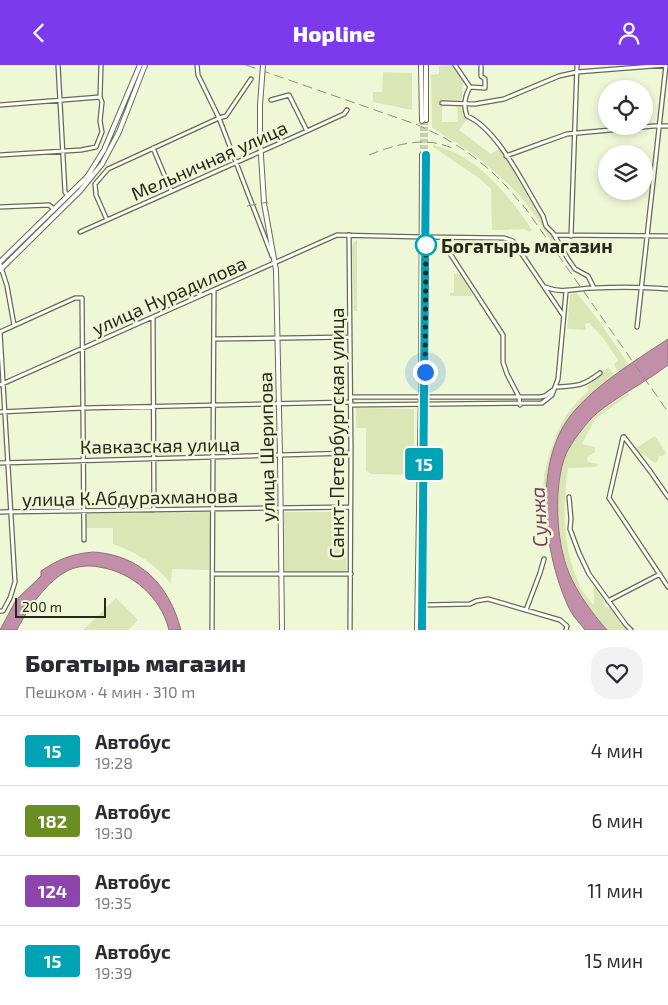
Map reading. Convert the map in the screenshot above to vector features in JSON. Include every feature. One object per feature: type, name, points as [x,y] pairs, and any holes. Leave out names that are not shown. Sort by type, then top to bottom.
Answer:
[{"type":"main road","points":[[0,266],[87,177],[104,150],[140,65]]},
{"type":"main road","points":[[0,266],[80,191],[102,164],[119,132],[146,65]]},
{"type":"main road","name":"улица Шерипова","points":[[263,65],[260,105],[260,152],[264,203],[275,264],[283,574],[282,630]]},
{"type":"main road","points":[[421,65],[424,120],[426,65]]},
{"type":"main road","points":[[422,630],[424,155]]},
{"type":"main road","points":[[417,630],[423,405]]},
{"type":"street","points":[[58,65],[65,192],[68,195]]},
{"type":"street","points":[[0,155],[96,147],[102,132],[100,121],[102,102],[100,97],[101,65]]},
{"type":"street","name":"улица Шерипова","points":[[197,65],[198,75],[219,118],[254,204],[275,264]]},
{"type":"street","points":[[455,65],[470,87]]},
{"type":"street","points":[[470,87],[485,88],[485,79],[481,76],[481,65]]},
{"type":"street","points":[[571,237],[577,65]]},
{"type":"street","points":[[442,103],[476,104],[504,99],[559,76],[666,65],[637,327]]},
{"type":"street","points":[[107,220],[96,195],[96,184],[108,169],[226,116],[251,79]]},
{"type":"street","points":[[470,87],[465,96],[464,110],[467,116],[475,119],[499,145],[543,216],[546,226],[554,235],[556,242],[575,269],[588,276],[594,288]]},
{"type":"street","points":[[271,100],[289,95],[307,131]]},
{"type":"street","points":[[0,105],[100,97]]},
{"type":"street","name":"Мельничная улица","points":[[80,232],[307,131],[344,114],[347,110]]},
{"type":"street","points":[[506,156],[567,134],[668,126]]},
{"type":"street","points":[[153,148],[171,191]]},
{"type":"street","points":[[0,207],[49,205],[54,209]]},
{"type":"street","name":"улица Нурадилова","points":[[2,384],[337,235],[504,238],[513,241],[545,287]]},
{"type":"street","name":"Санкт-Петербургская улица","points":[[349,235],[351,404],[350,630]]},
{"type":"street","points":[[554,235],[571,237],[668,236]]},
{"type":"street","points":[[450,238],[449,252],[502,335],[503,362],[519,397],[520,405]]},
{"type":"street","points":[[0,266],[7,286],[14,325]]},
{"type":"street","points":[[545,287],[566,292],[594,288],[642,287],[668,289]]},
{"type":"street","points":[[545,287],[563,316]]},
{"type":"street","points":[[212,630],[214,290]]},
{"type":"street","points":[[0,412],[83,408],[279,404],[539,404],[550,397],[556,387],[566,292]]},
{"type":"street","points":[[0,611],[3,611],[10,598],[15,582],[0,332],[75,298],[82,298],[84,540]]},
{"type":"street","points":[[152,317],[155,459],[154,511]]},
{"type":"street","points":[[214,339],[350,337]]},
{"type":"street","points":[[350,397],[540,397],[549,394],[556,387],[575,386],[586,383],[600,373]]},
{"type":"street","points":[[462,396],[462,405]]},
{"type":"street","points":[[393,397],[393,404]]},
{"type":"street","points":[[539,404],[540,397]]},
{"type":"street","points":[[668,497],[623,437],[609,498],[668,587]]},
{"type":"street","name":"Кавказская улица","points":[[0,463],[351,453]]},
{"type":"street","points":[[569,497],[572,519],[570,529],[579,553],[608,601],[631,630]]},
{"type":"street","name":"улица К.Абдурахманова","points":[[0,512],[350,507]]},
{"type":"street","points":[[526,610],[544,559]]},
{"type":"street","points":[[213,574],[351,574]]},
{"type":"street","points":[[608,601],[660,574]]},
{"type":"street","points":[[423,605],[470,604],[488,599],[560,619],[566,628]]},
{"type":"green space","points":[[452,65],[463,81],[462,99],[442,101],[442,122],[458,122],[457,107],[463,105],[462,110],[467,119],[459,130],[491,154],[500,148],[555,243],[552,242],[523,199],[508,184],[467,150],[432,128],[431,75],[439,74],[439,66]]},
{"type":"green space","points":[[383,72],[412,73],[412,110],[373,102],[373,92],[382,92]]},
{"type":"green space","points":[[433,145],[449,150],[478,167],[502,190],[532,230],[529,232],[524,229],[492,230],[491,189],[479,178],[433,147]]},
{"type":"green space","points":[[357,240],[357,311],[354,311],[352,247]]},
{"type":"green space","points":[[454,274],[460,274],[473,296],[450,296],[450,293],[454,293]]},
{"type":"green space","points":[[576,292],[599,321],[629,365],[622,370],[617,370],[614,364],[618,360],[603,338],[589,323],[585,324],[586,330],[567,329],[570,294]]},
{"type":"green space","points":[[608,367],[614,374],[612,377],[571,415],[559,434],[554,447],[548,474],[547,530],[545,531],[542,511],[544,475],[555,439],[570,410],[588,391],[588,386]]},
{"type":"green space","points":[[629,392],[629,395],[595,419],[582,444],[595,447],[595,452],[587,457],[588,462],[598,464],[596,467],[568,468],[566,482],[566,538],[578,582],[593,605],[594,585],[603,596],[605,607],[611,607],[628,630],[607,630],[581,594],[563,554],[557,524],[559,487],[561,469],[565,458],[579,434],[602,411]]},
{"type":"green space","points":[[356,408],[414,409],[414,475],[371,474],[366,471],[366,428],[356,428]]},
{"type":"green space","points":[[655,436],[666,453],[663,456],[659,456],[658,461],[655,463],[643,454],[639,454],[636,448]]},
{"type":"green space","points":[[284,512],[346,512],[346,571],[285,571]]},
{"type":"green space","points":[[211,513],[209,570],[172,569],[171,584],[159,570],[145,559],[113,544],[113,528],[86,528],[86,514]]},
{"type":"green space","points":[[116,598],[138,620],[128,630],[83,630]]},
{"type":"shaded area","points":[[668,339],[668,365],[596,414],[571,444],[562,467],[559,481],[558,514],[561,546],[565,561],[581,596],[607,630],[585,630],[571,612],[562,591],[549,543],[546,491],[549,466],[556,443],[566,422],[586,398],[613,376]]},
{"type":"shaded area","points":[[93,552],[110,554],[125,559],[139,566],[150,575],[161,586],[169,599],[181,630],[169,630],[165,618],[152,597],[134,580],[111,570],[88,566],[69,570],[53,581],[32,604],[17,630],[0,630],[16,600],[41,576],[41,571],[66,558]]},
{"type":"tunnel","points":[[426,120],[426,155]]},
{"type":"tunnel","points":[[422,121],[422,155]]},
{"type":"railway","points":[[246,65],[418,125],[466,151],[490,170],[526,209],[668,412]]},
{"type":"railway","points":[[369,155],[390,147],[423,142],[445,145],[456,150]]},
{"type":"railway","points":[[247,206],[268,202]]},
{"type":"bus line","name":"15","points":[[422,630],[426,155]]},
{"type":"place","name":"Богатырь магазин","points":[[426,245]]},
{"type":"route","points":[[425,372],[426,237],[426,245]]},
{"type":"water label","name":"Сунжа","points":[[538,517]]}]
